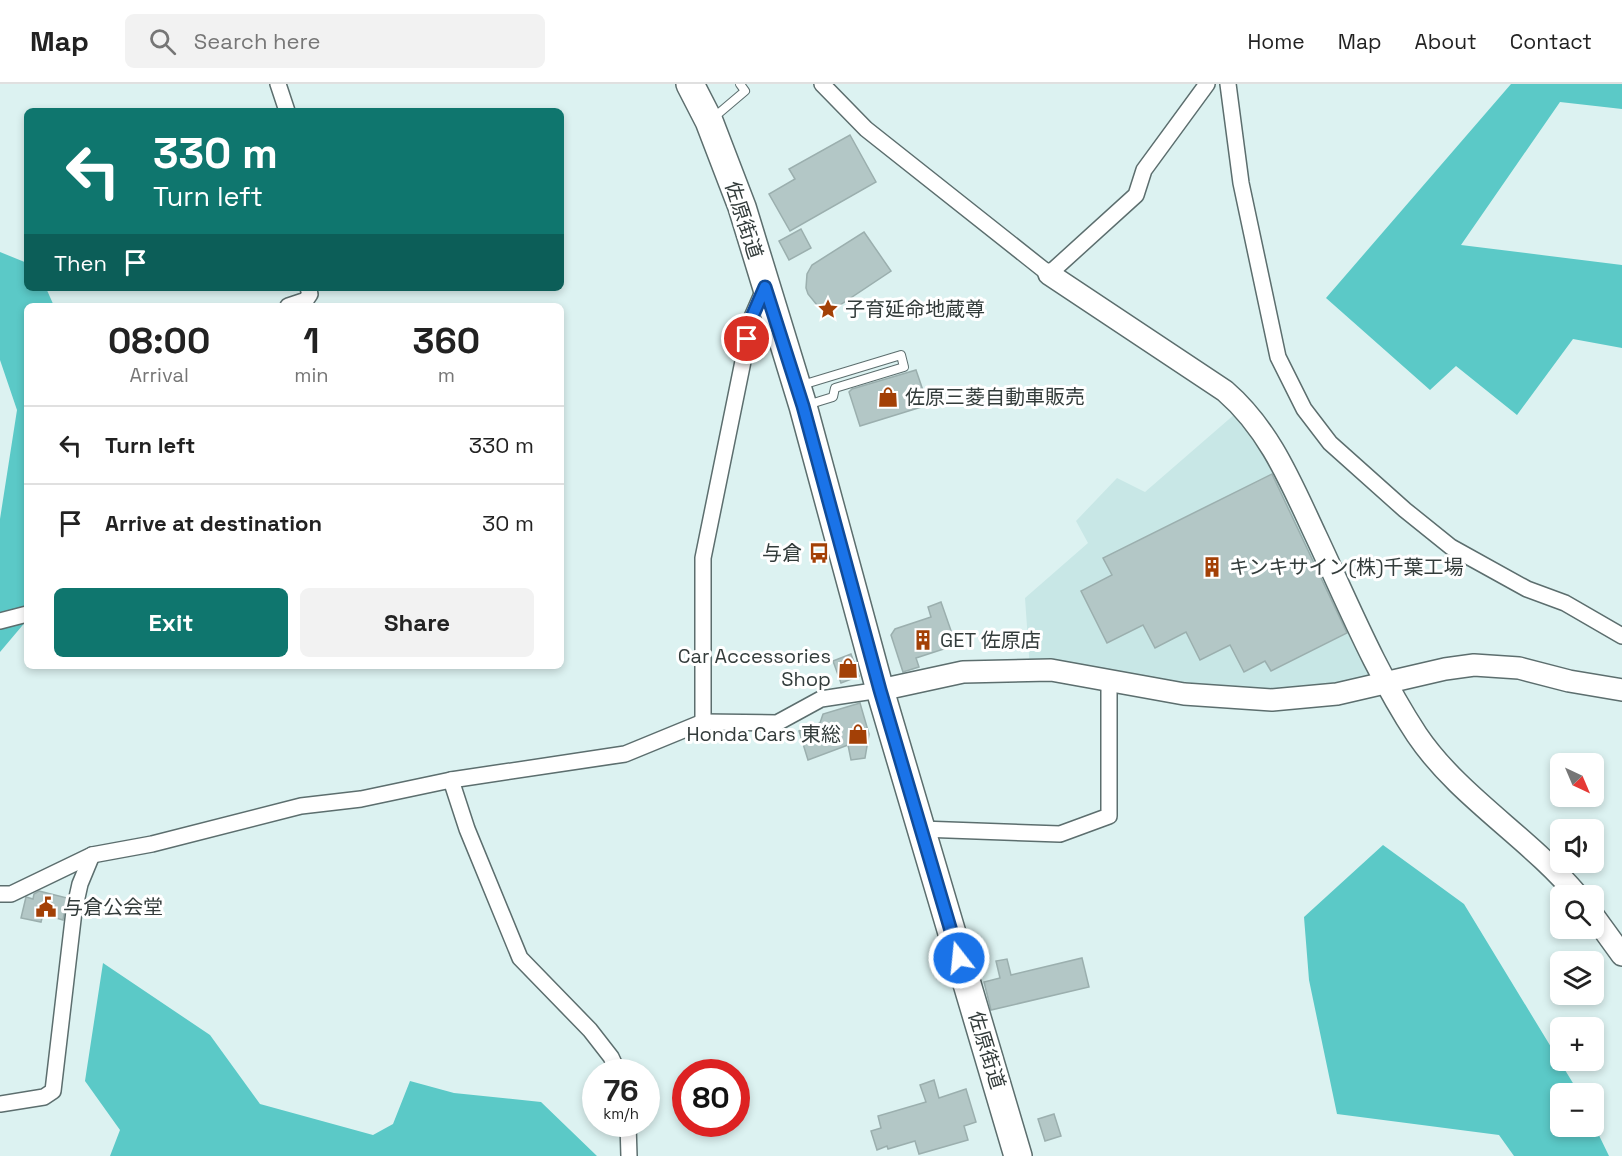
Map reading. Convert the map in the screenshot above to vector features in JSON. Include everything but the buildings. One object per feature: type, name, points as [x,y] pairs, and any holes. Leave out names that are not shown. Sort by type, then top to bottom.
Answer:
[{"type":"highway","name":"佐原街道","points":[[690,84],[709,121],[742,207],[800,396],[880,690],[1018,1156]]},
{"type":"street","points":[[278,84],[286,108]]},
{"type":"street","points":[[822,84],[866,129],[1049,274],[1215,385],[1244,407],[1281,461],[1385,684],[1418,736],[1477,800],[1560,874],[1569,885]]},
{"type":"street","points":[[1049,274],[1136,195],[1144,170],[1207,84]]},
{"type":"street","points":[[1227,84],[1241,183],[1278,357],[1304,409],[1330,443],[1405,510],[1451,547],[1527,589],[1565,603],[1622,636]]},
{"type":"street","points":[[703,722],[703,558],[752,317],[765,287]]},
{"type":"street","points":[[297,303],[306,300],[310,294],[309,291]]},
{"type":"street","points":[[0,621],[24,615]]},
{"type":"street","points":[[0,894],[11,894],[92,855],[152,843],[301,806],[361,799],[451,780],[625,754],[703,722],[777,723],[821,699],[880,690],[963,672],[1051,670],[1206,696],[1272,700],[1326,696],[1445,669],[1474,665],[1519,668],[1569,681],[1622,690]]},
{"type":"street","points":[[921,829],[1060,834],[1109,816],[1109,680]]},
{"type":"street","points":[[451,780],[467,830],[520,958],[590,1030],[611,1059]]},
{"type":"street","points":[[0,1104],[44,1097],[53,1091],[74,911],[80,884],[92,855]]},
{"type":"street","points":[[1604,930],[1622,955]]},
{"type":"street","points":[[628,1137],[629,1156]]},
{"type":"lane","points":[[709,121],[746,91],[740,84]]},
{"type":"lane","points":[[902,355],[904,367],[836,388],[833,397],[800,396],[902,355]]},
{"type":"shaded area","points":[[1511,84],[1622,84],[1622,109],[1560,102],[1461,245],[1622,265],[1622,348],[1573,339],[1517,415],[1456,366],[1430,390],[1326,298]]},
{"type":"shaded area","points":[[0,252],[24,262],[24,291],[47,291],[53,303],[24,303],[24,624],[0,652],[0,519],[17,410],[0,360]]},
{"type":"shaded area","points":[[1243,407],[1385,684],[1315,697],[1030,670],[1025,598],[1088,543],[1076,521],[1117,478],[1145,492]]},
{"type":"shaded area","points":[[1383,845],[1464,904],[1550,1045],[1550,1071],[1566,1071],[1573,1083],[1550,1083],[1550,1137],[1600,1137],[1609,1156],[1514,1156],[1499,1135],[1337,1114],[1309,980],[1304,917]]},
{"type":"shaded area","points":[[103,963],[210,1035],[260,1104],[373,1135],[393,1124],[410,1081],[454,1093],[541,1102],[597,1156],[110,1156],[120,1130],[85,1081]]},
{"type":"place","name":"子育延命地蔵尊","points":[[828,309]]},
{"type":"place","name":"佐原三菱自動車販売","points":[[888,397]]},
{"type":"place","name":"与倉","points":[[819,553]]},
{"type":"place","name":"キンキサイン(株)千葉工場","points":[[1212,567]]},
{"type":"place","name":"GET 佐原店","points":[[923,640]]},
{"type":"place","name":"Car Accessories Shop","points":[[848,668]]},
{"type":"place","name":"Honda Cars 東総","points":[[858,734]]},
{"type":"place","name":"与倉公会堂","points":[[46,907]]},
{"type":"route","points":[[747,339],[752,317],[765,287],[803,406],[880,690],[959,958]]}]
